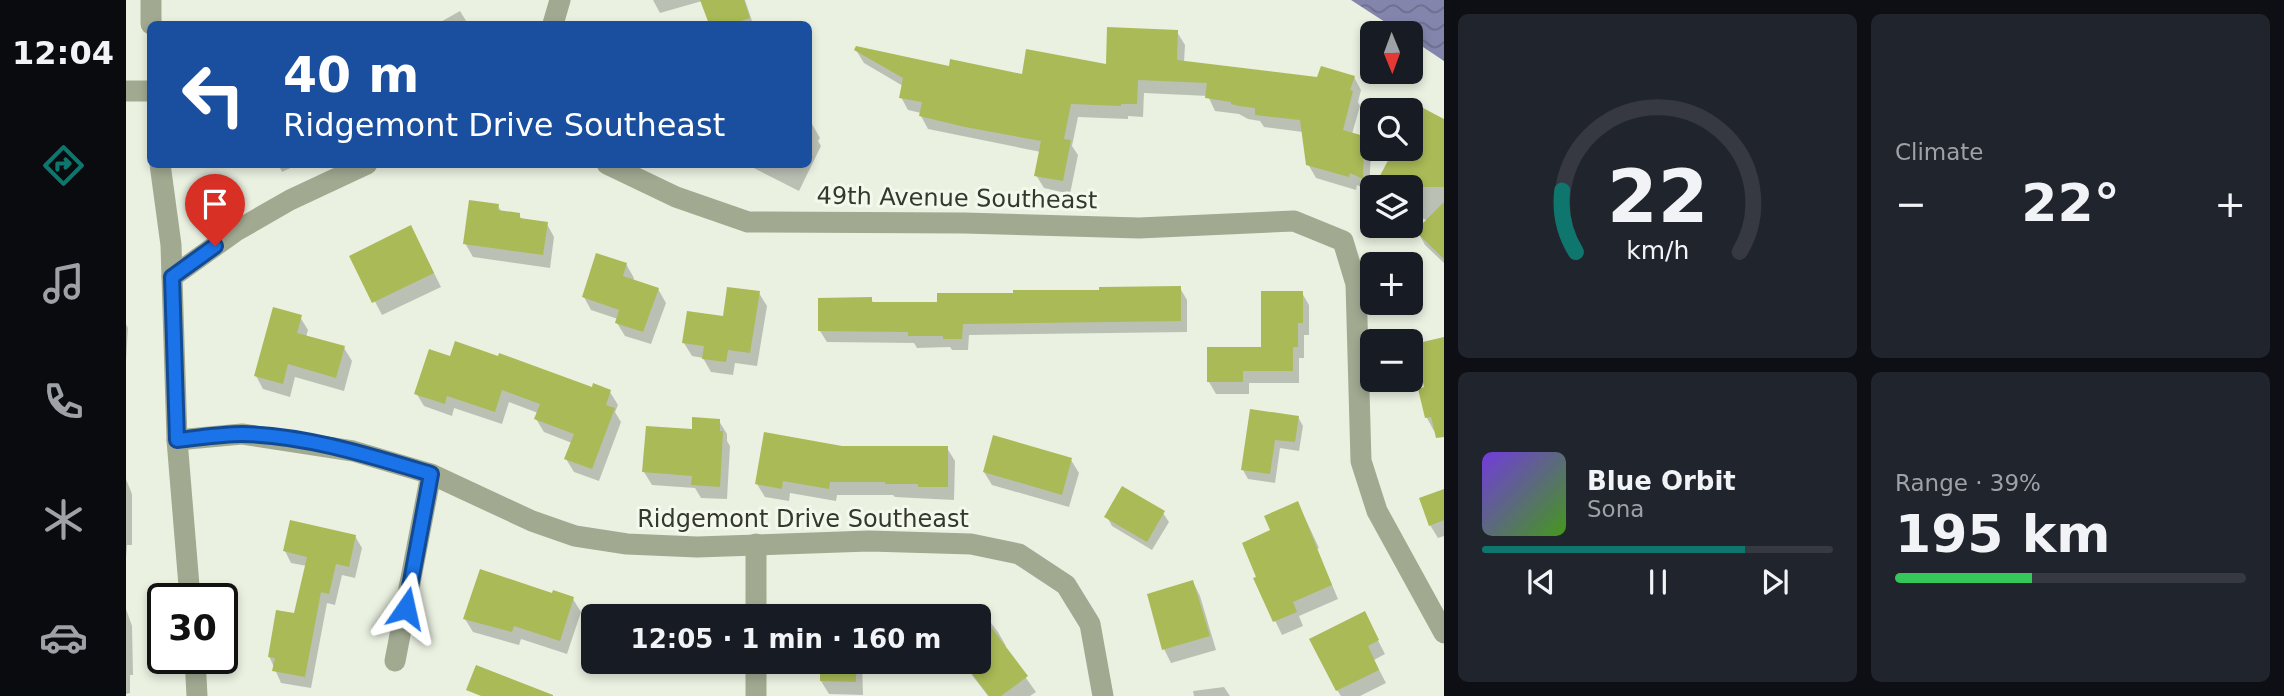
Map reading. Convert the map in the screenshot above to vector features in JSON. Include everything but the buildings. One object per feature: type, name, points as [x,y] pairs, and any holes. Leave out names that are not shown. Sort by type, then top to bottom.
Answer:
[{"type":"street","points":[[150,0],[151,21]]},
{"type":"street","points":[[554,21],[560,0]]},
{"type":"street","points":[[126,91],[147,91]]},
{"type":"street","points":[[161,168],[171,245],[177,440],[189,583]]},
{"type":"street","points":[[172,277],[236,231],[290,200],[358,168]]},
{"type":"street","name":"49th Avenue Southeast","points":[[615,168],[676,197],[748,222],[964,223],[1139,228],[1294,221],[1343,241],[1356,284],[1361,461],[1377,510],[1444,633]]},
{"type":"street","name":"Ridgemont Drive Southeast","points":[[177,440],[242,434],[353,451],[431,474],[532,521],[575,536],[627,544],[697,547],[869,541],[971,544],[1019,554],[1066,585],[1090,624],[1103,696]]},
{"type":"street","points":[[396,661],[431,474]]},
{"type":"street","points":[[756,544],[756,604]]},
{"type":"street","points":[[196,674],[197,696]]},
{"type":"street","points":[[756,674],[756,696]]},
{"type":"water","points":[[1351,0],[1444,0],[1444,61],[1423,47],[1423,21],[1383,21]]},
{"type":"route","points":[[215,246],[172,277],[177,440],[242,434],[288,439],[353,451],[431,474],[406,608]]}]
